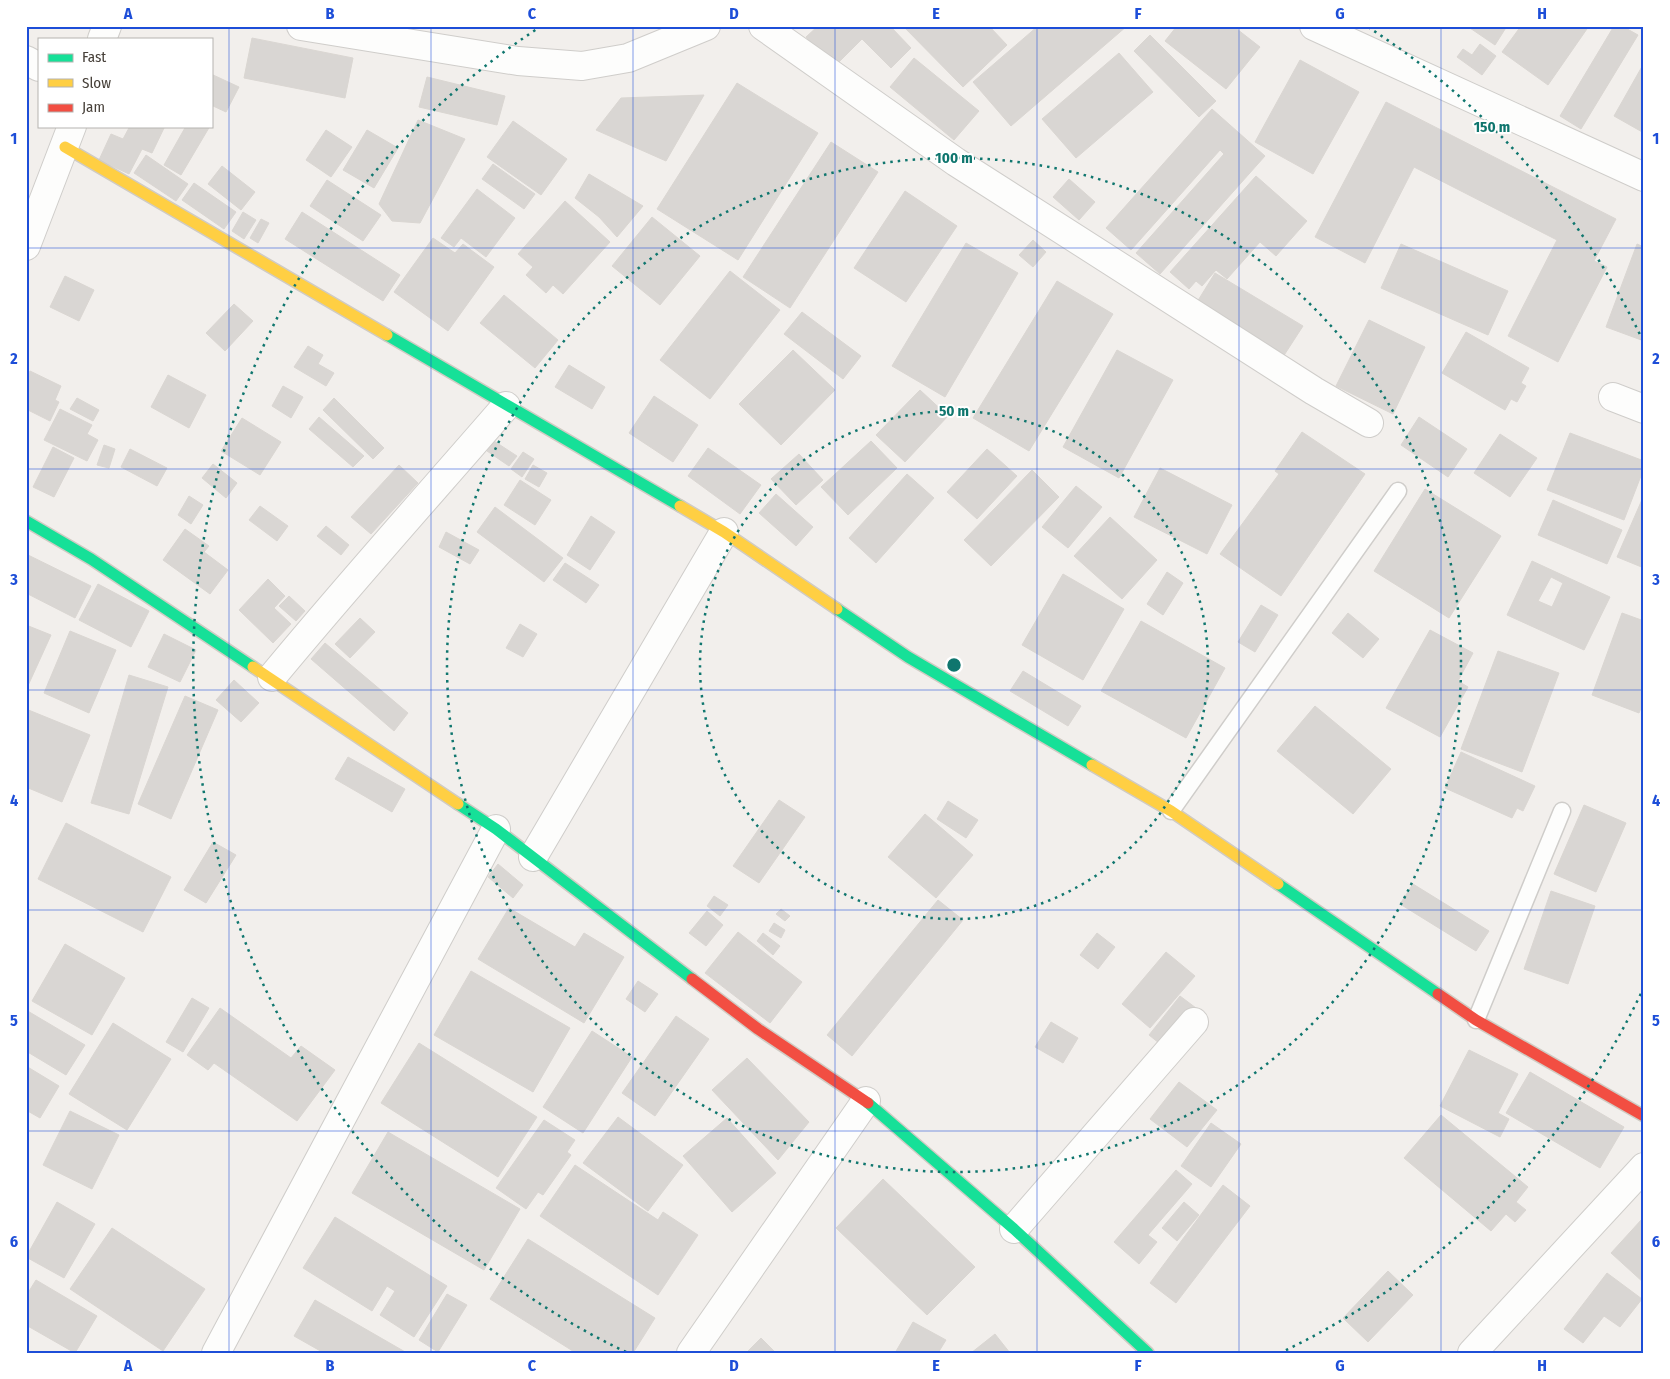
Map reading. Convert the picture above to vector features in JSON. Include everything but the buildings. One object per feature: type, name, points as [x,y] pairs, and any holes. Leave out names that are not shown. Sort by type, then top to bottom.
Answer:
[{"type":"street","points":[[102,38],[107,26]]},
{"type":"street","points":[[301,26],[518,61],[582,66],[628,58],[706,26]]},
{"type":"street","points":[[763,26],[956,162],[1226,336],[1369,423]]},
{"type":"street","points":[[1314,26],[1644,177]]},
{"type":"street","points":[[26,60],[38,66]]},
{"type":"street","points":[[26,246],[68,137],[506,406],[724,532],[908,657],[1171,811],[1476,1020],[1644,1116]]},
{"type":"street","points":[[1613,397],[1644,409]]},
{"type":"street","points":[[272,677],[365,566],[398,532],[506,406]]},
{"type":"street","points":[[26,522],[91,559],[272,677],[496,829],[758,1029],[866,1102],[1014,1229],[1148,1353]]},
{"type":"street","points":[[533,857],[724,532]]},
{"type":"street","points":[[216,1353],[496,829]]},
{"type":"street","points":[[1014,1229],[1194,1022]]},
{"type":"street","points":[[691,1353],[866,1102]]},
{"type":"street","points":[[1472,1353],[1644,1167]]},
{"type":"lane","points":[[1171,811],[1398,491]]},
{"type":"lane","points":[[1476,1020],[1562,811]]},
{"type":"traffic: fast","points":[[387,335],[680,506]]},
{"type":"traffic: fast","points":[[26,521],[91,559],[253,667]]},
{"type":"traffic: fast","points":[[837,609],[908,657],[1092,765]]},
{"type":"traffic: fast","points":[[458,804],[496,829],[692,979]]},
{"type":"traffic: fast","points":[[1278,884],[1438,994]]},
{"type":"traffic: fast","points":[[868,1103],[1014,1229],[1148,1353]]},
{"type":"traffic: slow","points":[[65,147],[387,335]]},
{"type":"traffic: slow","points":[[680,506],[724,532],[837,609]]},
{"type":"traffic: slow","points":[[253,667],[458,804]]},
{"type":"traffic: slow","points":[[1092,765],[1171,811],[1278,884]]},
{"type":"traffic: jam","points":[[692,979],[758,1029],[868,1103]]},
{"type":"traffic: jam","points":[[1438,994],[1476,1020],[1644,1116]]}]
